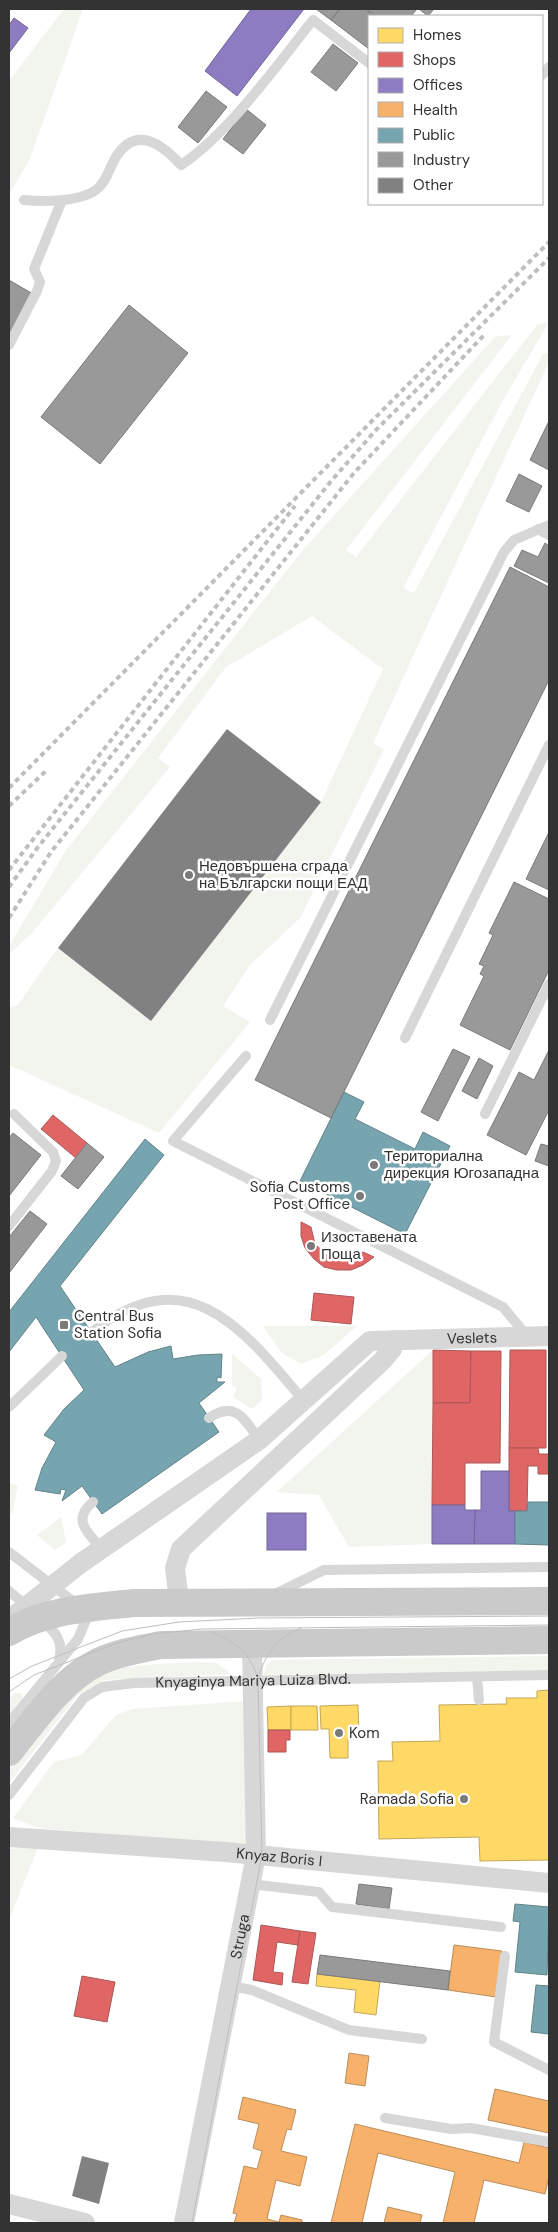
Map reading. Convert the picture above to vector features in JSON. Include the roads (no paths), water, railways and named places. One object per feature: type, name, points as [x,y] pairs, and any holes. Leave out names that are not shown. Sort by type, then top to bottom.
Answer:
[{"type":"main road","points":[[9,1632],[33,1612],[83,1610],[134,1603],[179,1601],[549,1601]]},
{"type":"main road","points":[[9,1752],[55,1696],[78,1676],[98,1662],[161,1645],[549,1640]]},
{"type":"street","name":"Veslets","points":[[9,1620],[33,1612],[52,1586],[259,1440],[370,1341],[549,1336]]},
{"type":"street","points":[[179,1601],[175,1568],[182,1549],[383,1360],[392,1349],[394,1340]]},
{"type":"street","name":"Struga","points":[[184,2223],[201,2113],[230,1986],[256,1855],[252,1645]]},
{"type":"street","name":"Knyaz Boris I","points":[[9,1837],[256,1855],[549,1883]]},
{"type":"street","points":[[9,2205],[85,2223]]},
{"type":"lane","points":[[24,200],[62,200],[95,191],[104,182],[116,157],[125,145],[135,140],[158,144],[181,165],[196,155],[247,101],[314,20],[368,62]]},
{"type":"lane","points":[[9,345],[37,291],[40,282],[34,269],[62,200]]},
{"type":"lane","points":[[270,1020],[504,552],[514,540],[549,525]]},
{"type":"lane","points":[[538,529],[549,536]]},
{"type":"lane","points":[[404,1038],[549,745]]},
{"type":"lane","points":[[485,1114],[549,984]]},
{"type":"lane","points":[[246,1056],[173,1141],[503,1307],[527,1336]]},
{"type":"lane","points":[[9,1226],[52,1171],[56,1161],[54,1152],[14,1114]]},
{"type":"lane","points":[[92,1332],[114,1315],[142,1302],[174,1299],[195,1302],[214,1311],[260,1348],[303,1400]]},
{"type":"lane","points":[[9,1407],[62,1356]]},
{"type":"lane","points":[[208,1418],[223,1410],[234,1412],[245,1420],[259,1440]]},
{"type":"lane","points":[[93,1502],[84,1511],[81,1521],[102,1549]]},
{"type":"lane","points":[[9,1552],[83,1610],[86,1620],[82,1633],[9,1722]]},
{"type":"lane","points":[[258,1602],[324,1570],[549,1567]]},
{"type":"lane","points":[[9,1591],[60,1639],[61,1652],[58,1663]]},
{"type":"lane","name":"Knyaginya Mariya Luiza Blvd.","points":[[9,1795],[84,1698],[102,1687],[134,1683],[549,1675]]},
{"type":"lane","points":[[477,1677],[479,1700]]},
{"type":"lane","points":[[250,1884],[319,1892],[332,1907],[500,1927]]},
{"type":"lane","points":[[505,1956],[494,2042],[549,2070]]},
{"type":"lane","points":[[230,1986],[252,1990],[349,2030],[422,2039]]},
{"type":"lane","points":[[385,2118],[451,2129],[471,2128],[549,2142]]},
{"type":"tram line","points":[[9,1679],[32,1666],[122,1631],[179,1622],[259,1618],[549,1616]]},
{"type":"tram line","points":[[9,1692],[34,1675],[117,1643],[153,1634],[202,1629],[549,1625]]},
{"type":"tram line","points":[[192,2223],[262,1855],[258,1679],[264,1662],[273,1648],[285,1637],[301,1628]]},
{"type":"tram line","points":[[210,1632],[234,1643],[251,1662],[258,1679]]},
{"type":"railway","points":[[9,788],[549,242]]},
{"type":"railway","points":[[9,887],[38,847],[332,480],[376,430],[549,258]]},
{"type":"railway","points":[[9,918],[51,852],[354,473],[485,334]]},
{"type":"railway","points":[[9,870],[295,506]]},
{"type":"railway","points":[[9,806],[48,769]]},
{"type":"place","name":"Недовършена сграда на Български пощи ЕАД","points":[[189,875]]},
{"type":"place","name":"Териториална дирекция Югозападна","points":[[374,1165]]},
{"type":"place","name":"Sofia Customs Post Office","points":[[360,1196]]},
{"type":"place","name":"Изоставената Поща","points":[[311,1246]]},
{"type":"place","name":"Central Bus Station Sofia","points":[[64,1325]]},
{"type":"place","name":"Kom","points":[[339,1733]]},
{"type":"place","name":"Ramada Sofia","points":[[464,1799]]}]
